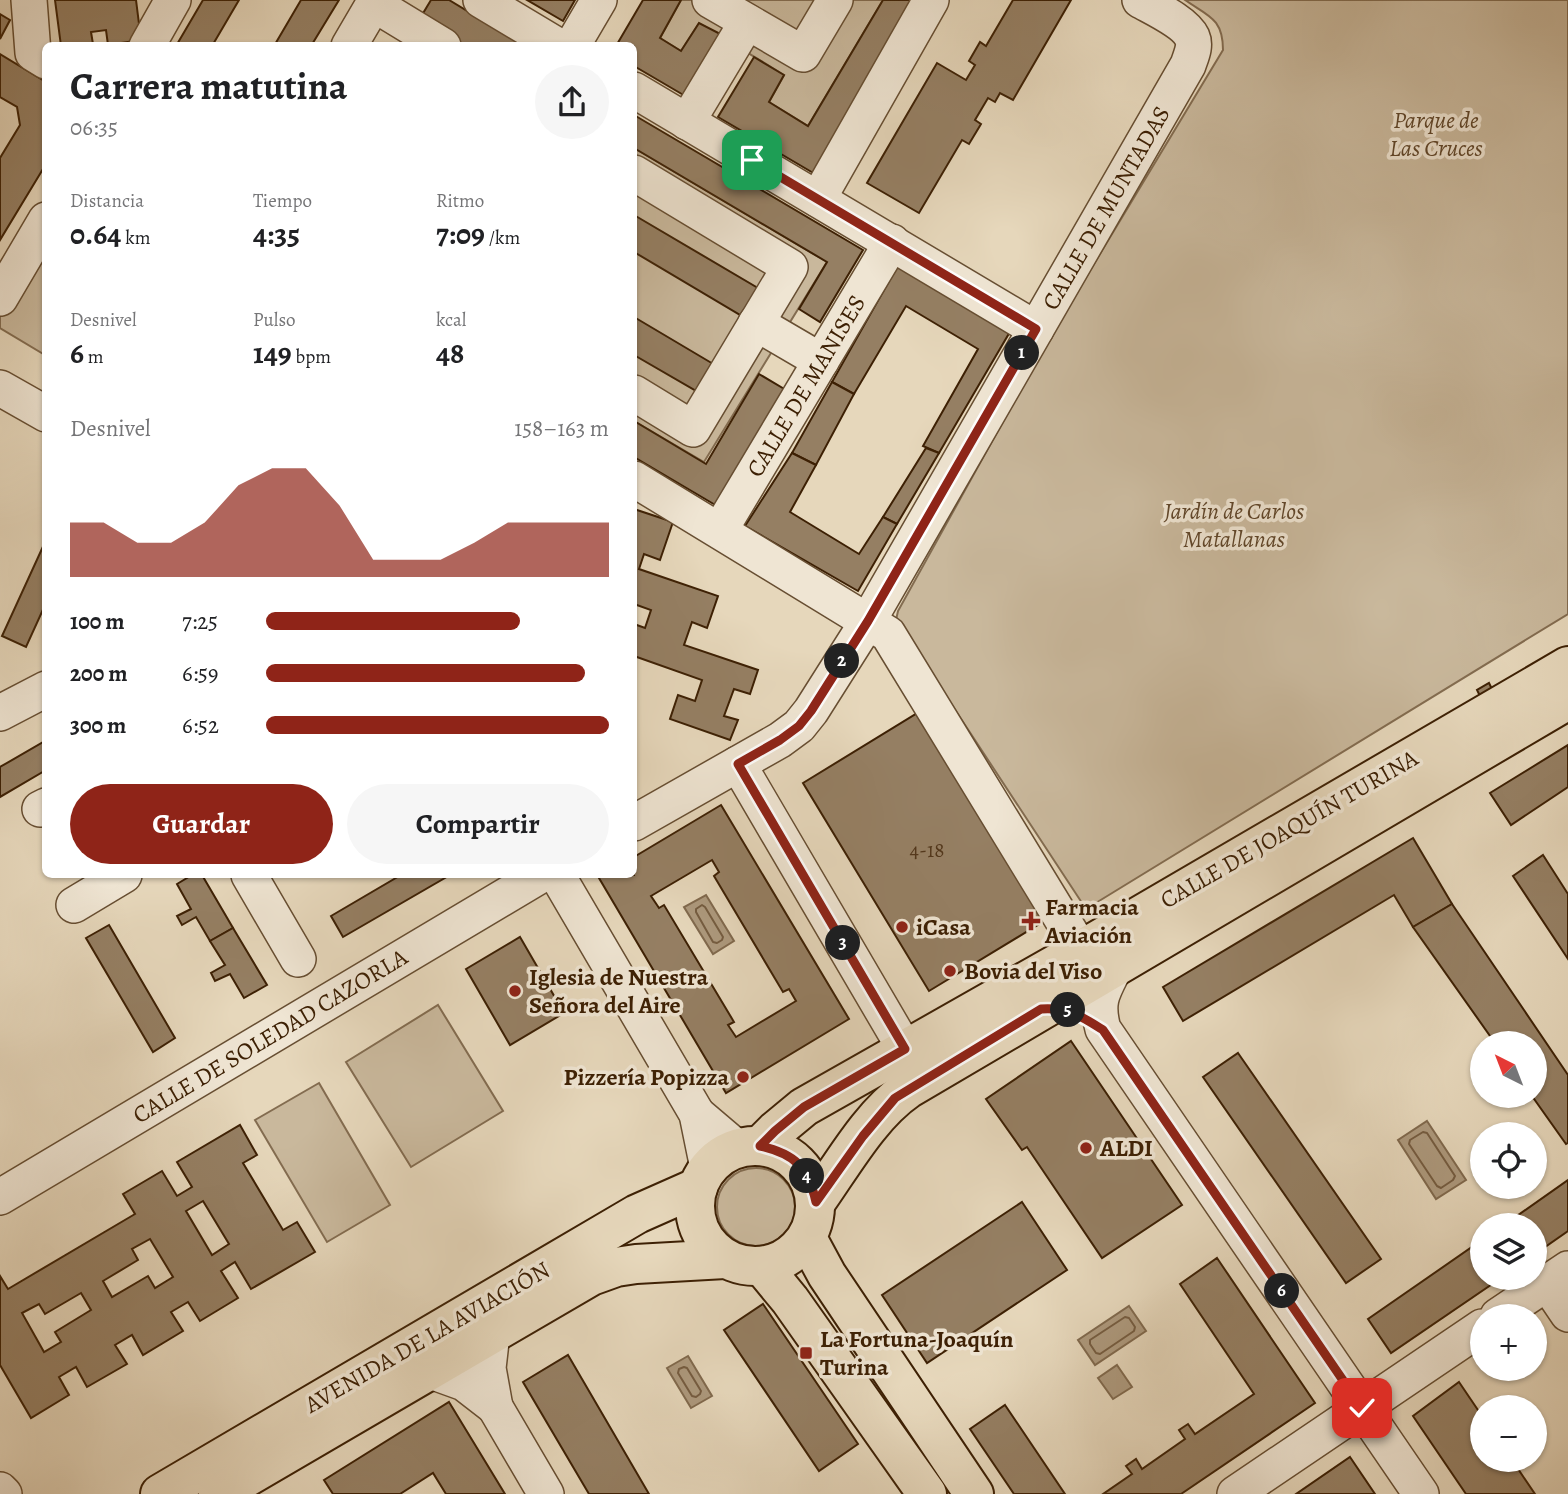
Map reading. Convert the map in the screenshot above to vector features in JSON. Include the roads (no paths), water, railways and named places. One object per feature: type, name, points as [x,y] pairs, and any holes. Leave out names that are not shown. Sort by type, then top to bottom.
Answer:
[{"type":"main road","name":"CALLE DE JOAQUÍN TURINA","points":[[726,1162],[775,1131],[804,1107],[1081,950],[1568,666]]},
{"type":"main road","name":"CALLE DE JOAQUÍN TURINA","points":[[811,1220],[863,1136],[895,1098],[1041,1009],[1568,700]]},
{"type":"main road","points":[[811,1220],[798,1249],[788,1257],[775,1264],[749,1267],[725,1259],[712,1249],[702,1236],[696,1220],[695,1204],[726,1162],[777,1150],[792,1158],[804,1170],[812,1185],[811,1220],[827,1275],[974,1494]]},
{"type":"main road","name":"AVENIDA DE LA AVIACIÓN","points":[[160,1494],[726,1162]]},
{"type":"main road","name":"AVENIDA DE LA AVIACIÓN","points":[[218,1494],[591,1276],[616,1267],[636,1264],[725,1259]]},
{"type":"main road","points":[[762,1266],[790,1300],[927,1494]]},
{"type":"street","points":[[29,0],[33,53],[42,59]]},
{"type":"street","points":[[149,42],[173,0]]},
{"type":"street","points":[[481,0],[551,42]]},
{"type":"street","points":[[574,42],[599,0]]},
{"type":"street","points":[[710,0],[803,54],[835,0]]},
{"type":"street","points":[[818,199],[932,0]]},
{"type":"street","name":"CALLE DE MUNTADAS","points":[[637,821],[780,740],[799,726],[868,621],[1188,65],[1193,53],[1192,35],[1140,0]]},
{"type":"street","points":[[351,42],[375,2],[437,42]]},
{"type":"street","points":[[687,122],[747,22]]},
{"type":"street","points":[[637,92],[1036,329]]},
{"type":"street","points":[[637,175],[790,267],[693,429],[637,395]]},
{"type":"street","points":[[0,299],[42,227]]},
{"type":"street","name":"CALLE DE MANISES","points":[[720,530],[892,242]]},
{"type":"street","points":[[756,323],[821,361]]},
{"type":"street","points":[[0,388],[42,412]]},
{"type":"street","points":[[637,481],[888,634],[1081,950]]},
{"type":"street","points":[[0,713],[42,691]]},
{"type":"street","points":[[738,764],[905,1049]]},
{"type":"street","points":[[74,905],[119,878]]},
{"type":"street","points":[[251,878],[298,959]]},
{"type":"street","name":"CALLE DE SOLEDAD CAZORLA","points":[[0,1197],[536,878]]},
{"type":"street","points":[[559,878],[726,1162]]},
{"type":"street","points":[[1116,965],[1099,1005],[1103,1030],[1421,1494]]},
{"type":"street","points":[[1041,1009],[1066,1010],[1084,1017],[1103,1030]]},
{"type":"street","points":[[1516,1304],[1557,1276],[1568,1314]]},
{"type":"street","points":[[492,1333],[488,1368],[495,1407],[546,1494]]},
{"type":"street","points":[[1235,1494],[1470,1335]]},
{"type":"street","points":[[428,1370],[464,1383],[495,1407]]},
{"type":"street","points":[[0,1490],[4,1494]]},
{"type":"water","points":[[706,895],[734,941],[713,954],[684,907]]},
{"type":"water","points":[[1427,1121],[1466,1180],[1436,1199],[1398,1140]]},
{"type":"water","points":[[1129,1306],[1146,1331],[1095,1365],[1078,1340]]},
{"type":"water","points":[[688,1356],[712,1396],[691,1408],[667,1368]]},
{"type":"water","points":[[1117,1365],[1132,1387],[1113,1399],[1098,1378]]},
{"type":"place","name":"Farmacia Aviación","points":[[1031,921]]},
{"type":"place","name":"iCasa","points":[[902,927]]},
{"type":"place","name":"Bovia del Viso","points":[[950,971]]},
{"type":"place","name":"Iglesia de Nuestra Señora del Aire","points":[[515,991]]},
{"type":"place","name":"Pizzería Popizza","points":[[743,1077]]},
{"type":"place","name":"ALDI","points":[[1086,1148]]},
{"type":"place","name":"La Fortuna-Joaquín Turina","points":[[806,1353]]},
{"type":"park label","name":"Parque de Las Cruces","points":[[1436,134]]},
{"type":"park label","name":"Jardín de Carlos Matallanas","points":[[1234,525]]}]
